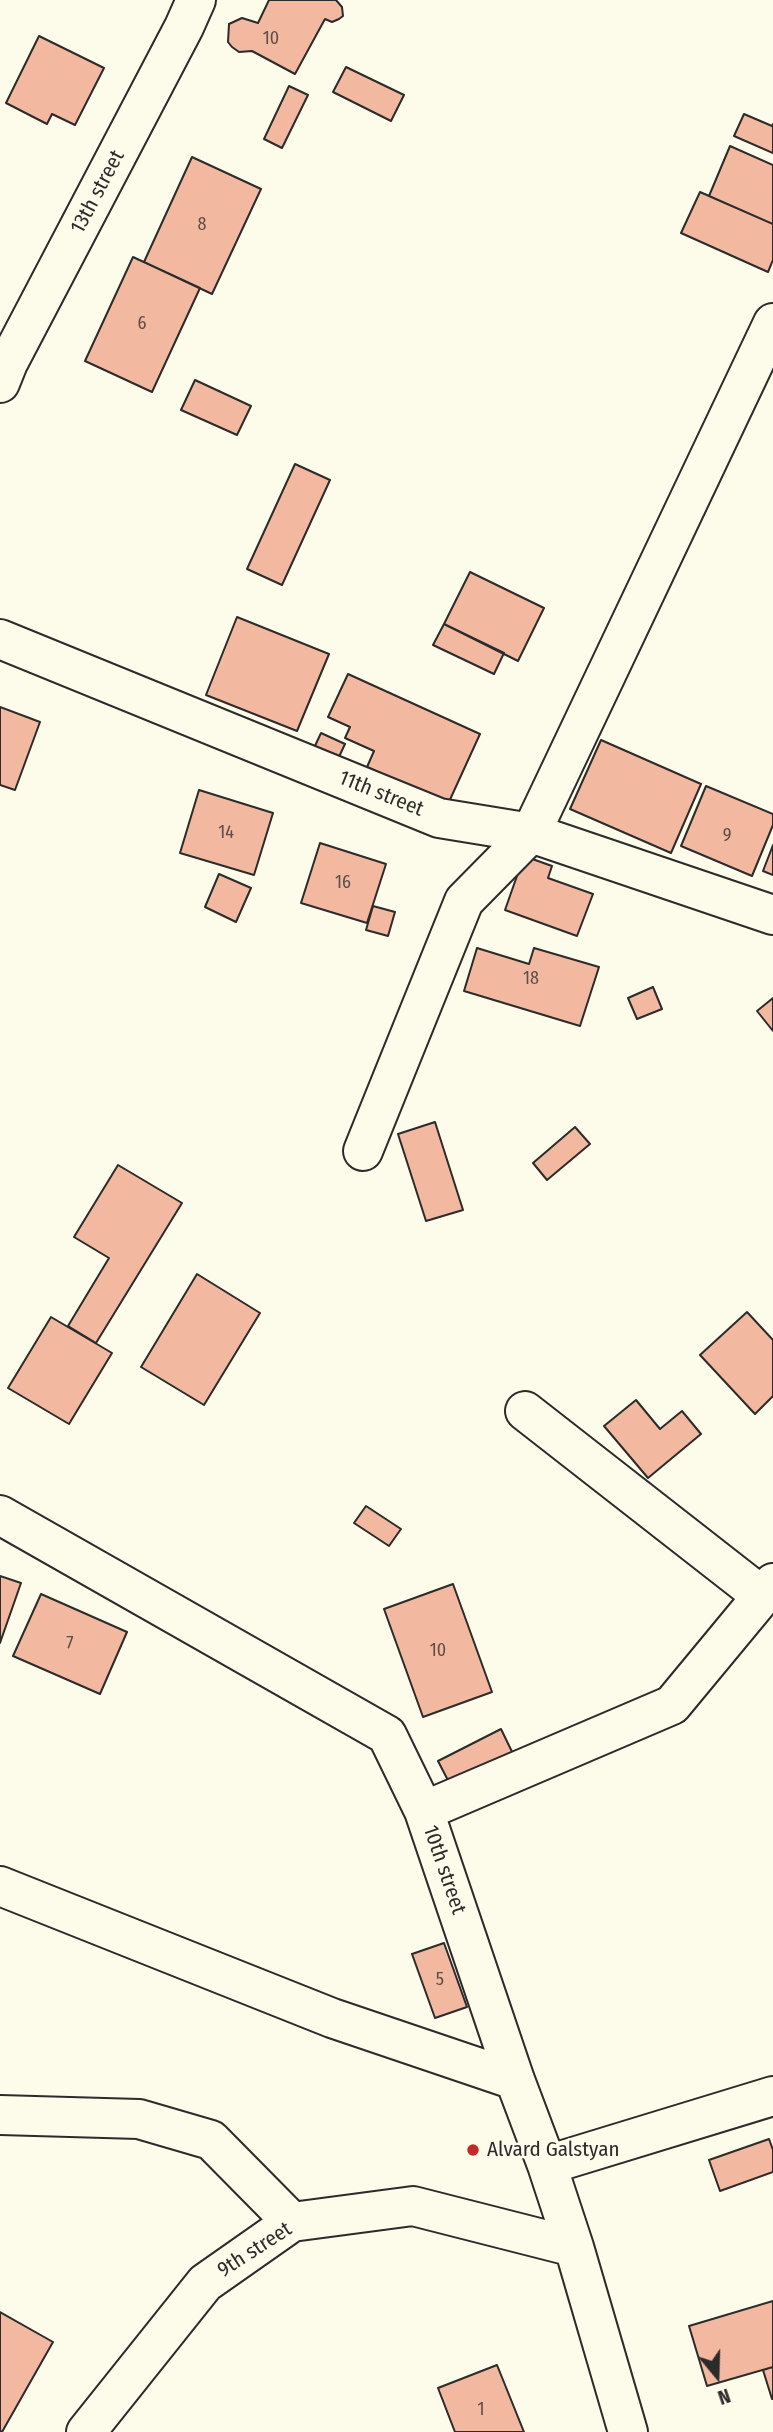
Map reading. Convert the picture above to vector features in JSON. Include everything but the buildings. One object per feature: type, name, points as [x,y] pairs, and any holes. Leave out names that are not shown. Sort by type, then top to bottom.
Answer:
[{"type":"street","name":"13th street","points":[[0,383],[196,0]]},
{"type":"street","points":[[363,1151],[464,901],[531,832],[773,323]]},
{"type":"street","name":"11th street","points":[[0,639],[439,818],[531,832],[773,915]]},
{"type":"street","points":[[424,1811],[672,1705],[768,1589],[525,1411]]},
{"type":"street","name":"10th street","points":[[0,1515],[387,1735],[424,1811],[515,2080],[547,2165],[628,2432]]},
{"type":"street","points":[[0,1886],[332,2018],[515,2080]]},
{"type":"street","points":[[547,2165],[773,2096]]},
{"type":"street","points":[[0,2115],[139,2119],[211,2140],[292,2222]]},
{"type":"street","name":"9th street","points":[[86,2432],[205,2283],[292,2222],[413,2206],[574,2247]]},
{"type":"place","name":"Alvard Galstyan","points":[[473,2150]]}]
